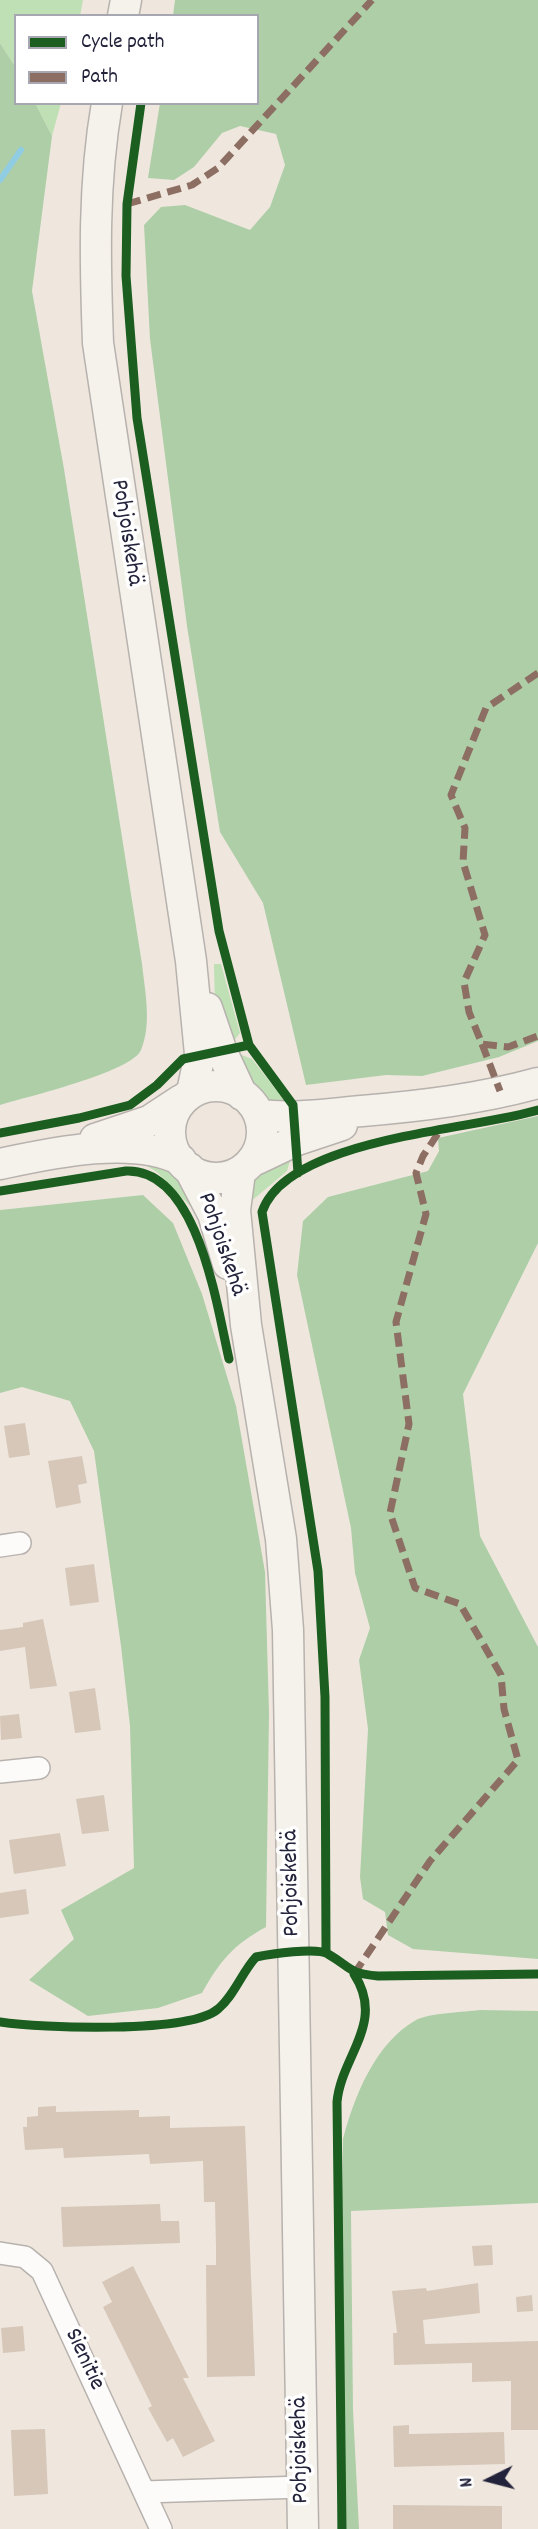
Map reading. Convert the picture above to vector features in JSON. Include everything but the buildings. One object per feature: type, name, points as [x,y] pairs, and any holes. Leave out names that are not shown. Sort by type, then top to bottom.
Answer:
[{"type":"main road","name":"Pohjoiskehä","points":[[107,105],[99,152],[94,239],[97,343],[191,961],[200,1054],[186,1096]]},
{"type":"main road","name":"Pohjoiskehä","points":[[191,961],[222,1052],[251,1105]]},
{"type":"main road","points":[[0,1164],[55,1153],[149,1121],[186,1096],[211,1084],[227,1086],[251,1105],[295,1117],[388,1110],[475,1098],[538,1083]]},
{"type":"main road","points":[[185,1164],[171,1149],[169,1133],[173,1113],[186,1096]]},
{"type":"main road","points":[[247,1166],[262,1129],[251,1105]]},
{"type":"main road","points":[[55,1153],[136,1148],[165,1152],[210,1178],[225,1178],[297,1140],[388,1110]]},
{"type":"main road","name":"Pohjoiskehä","points":[[185,1164],[213,1214],[246,1325]]},
{"type":"main road","name":"Pohjoiskehä","points":[[247,1166],[235,1210],[246,1325],[281,1539],[288,1630],[303,2529]]},
{"type":"street","points":[[0,1772],[39,1769]]},
{"type":"street","name":"Sienitie","points":[[0,2253],[25,2257],[42,2272],[162,2529]]},
{"type":"street","points":[[144,2492],[302,2487]]},
{"type":"green space","points":[[0,0],[83,0],[80,14],[14,14],[14,65],[0,43]]},
{"type":"green space","points":[[175,0],[538,0],[538,1041],[499,1057],[422,1076],[386,1075],[306,1085],[263,903],[220,832],[187,626],[150,339],[144,225],[161,207],[185,205],[250,230],[270,207],[285,165],[276,134],[240,126],[222,133],[194,167],[174,180],[148,178],[160,105],[259,105],[259,14],[173,14]]},
{"type":"green space","points":[[0,43],[14,65],[14,105],[36,105],[52,136],[32,291],[64,469],[142,964],[147,1019],[141,1050],[119,1067],[54,1090],[0,1105]]},
{"type":"green space","points":[[36,105],[60,105],[52,136]]},
{"type":"green space","points":[[214,964],[221,964],[240,1033],[232,1043],[215,1006]]},
{"type":"green space","points":[[239,1054],[252,1059],[287,1104],[268,1100],[261,1095],[250,1081]]},
{"type":"green space","points":[[538,1116],[538,1243],[463,1394],[480,1536],[538,1647],[538,1959],[413,1949],[388,1935],[385,1912],[363,1899],[360,1877],[368,1729],[359,1660],[370,1628],[355,1573],[351,1528],[297,1275],[303,1221],[328,1197],[428,1171],[439,1151],[438,1138]]},
{"type":"green space","points":[[293,1151],[287,1171],[249,1203],[247,1187],[267,1167]]},
{"type":"green space","points":[[144,1157],[177,1176],[195,1211],[157,1172],[145,1165]]},
{"type":"green space","points":[[143,1195],[173,1223],[202,1294],[236,1406],[265,1572],[269,1713],[266,1927],[228,1955],[202,1993],[158,2008],[88,2016],[29,1980],[74,1939],[61,1910],[134,1868],[130,1726],[94,1451],[70,1401],[22,1387],[0,1393],[0,1210]]},
{"type":"green space","points":[[481,2010],[538,2011],[538,2203],[351,2211],[353,2410],[359,2529],[337,2529],[343,2139],[353,2106],[368,2072],[389,2042],[416,2020],[447,2013]]},
{"type":"waterway","points":[[0,180],[21,150]]},
{"type":"marked path","points":[[127,204],[192,185],[218,168],[372,0]]},
{"type":"marked path","points":[[538,673],[486,708],[451,795],[465,828],[463,862],[485,935],[464,982],[469,1012],[482,1044],[508,1047],[538,1036]]},
{"type":"marked path","points":[[482,1044],[500,1091]]},
{"type":"marked path","points":[[354,1974],[430,1861],[518,1760],[504,1709],[501,1675],[460,1604],[415,1588],[390,1513],[409,1424],[396,1322],[426,1214],[416,1173],[423,1156],[441,1129]]},
{"type":"cycle path","points":[[141,105],[127,204],[126,276],[137,418],[219,931],[249,1045],[293,1105],[298,1173]]},
{"type":"cycle path","points":[[0,1133],[130,1105],[157,1085],[183,1059],[249,1045]]},
{"type":"cycle path","points":[[326,1952],[325,1697],[318,1571],[262,1212],[278,1187],[307,1168],[343,1152],[538,1110]]},
{"type":"cycle path","points":[[0,1191],[126,1171],[151,1176],[171,1192],[187,1215],[200,1244],[229,1359]]},
{"type":"cycle path","points":[[0,2022],[113,2027],[147,2026],[202,2017],[224,2004],[256,1957],[293,1952],[322,1952],[350,1969],[378,1976],[538,1974]]},
{"type":"cycle path","points":[[342,2529],[337,2102],[340,2085],[364,2024],[363,1992],[354,1974]]}]
